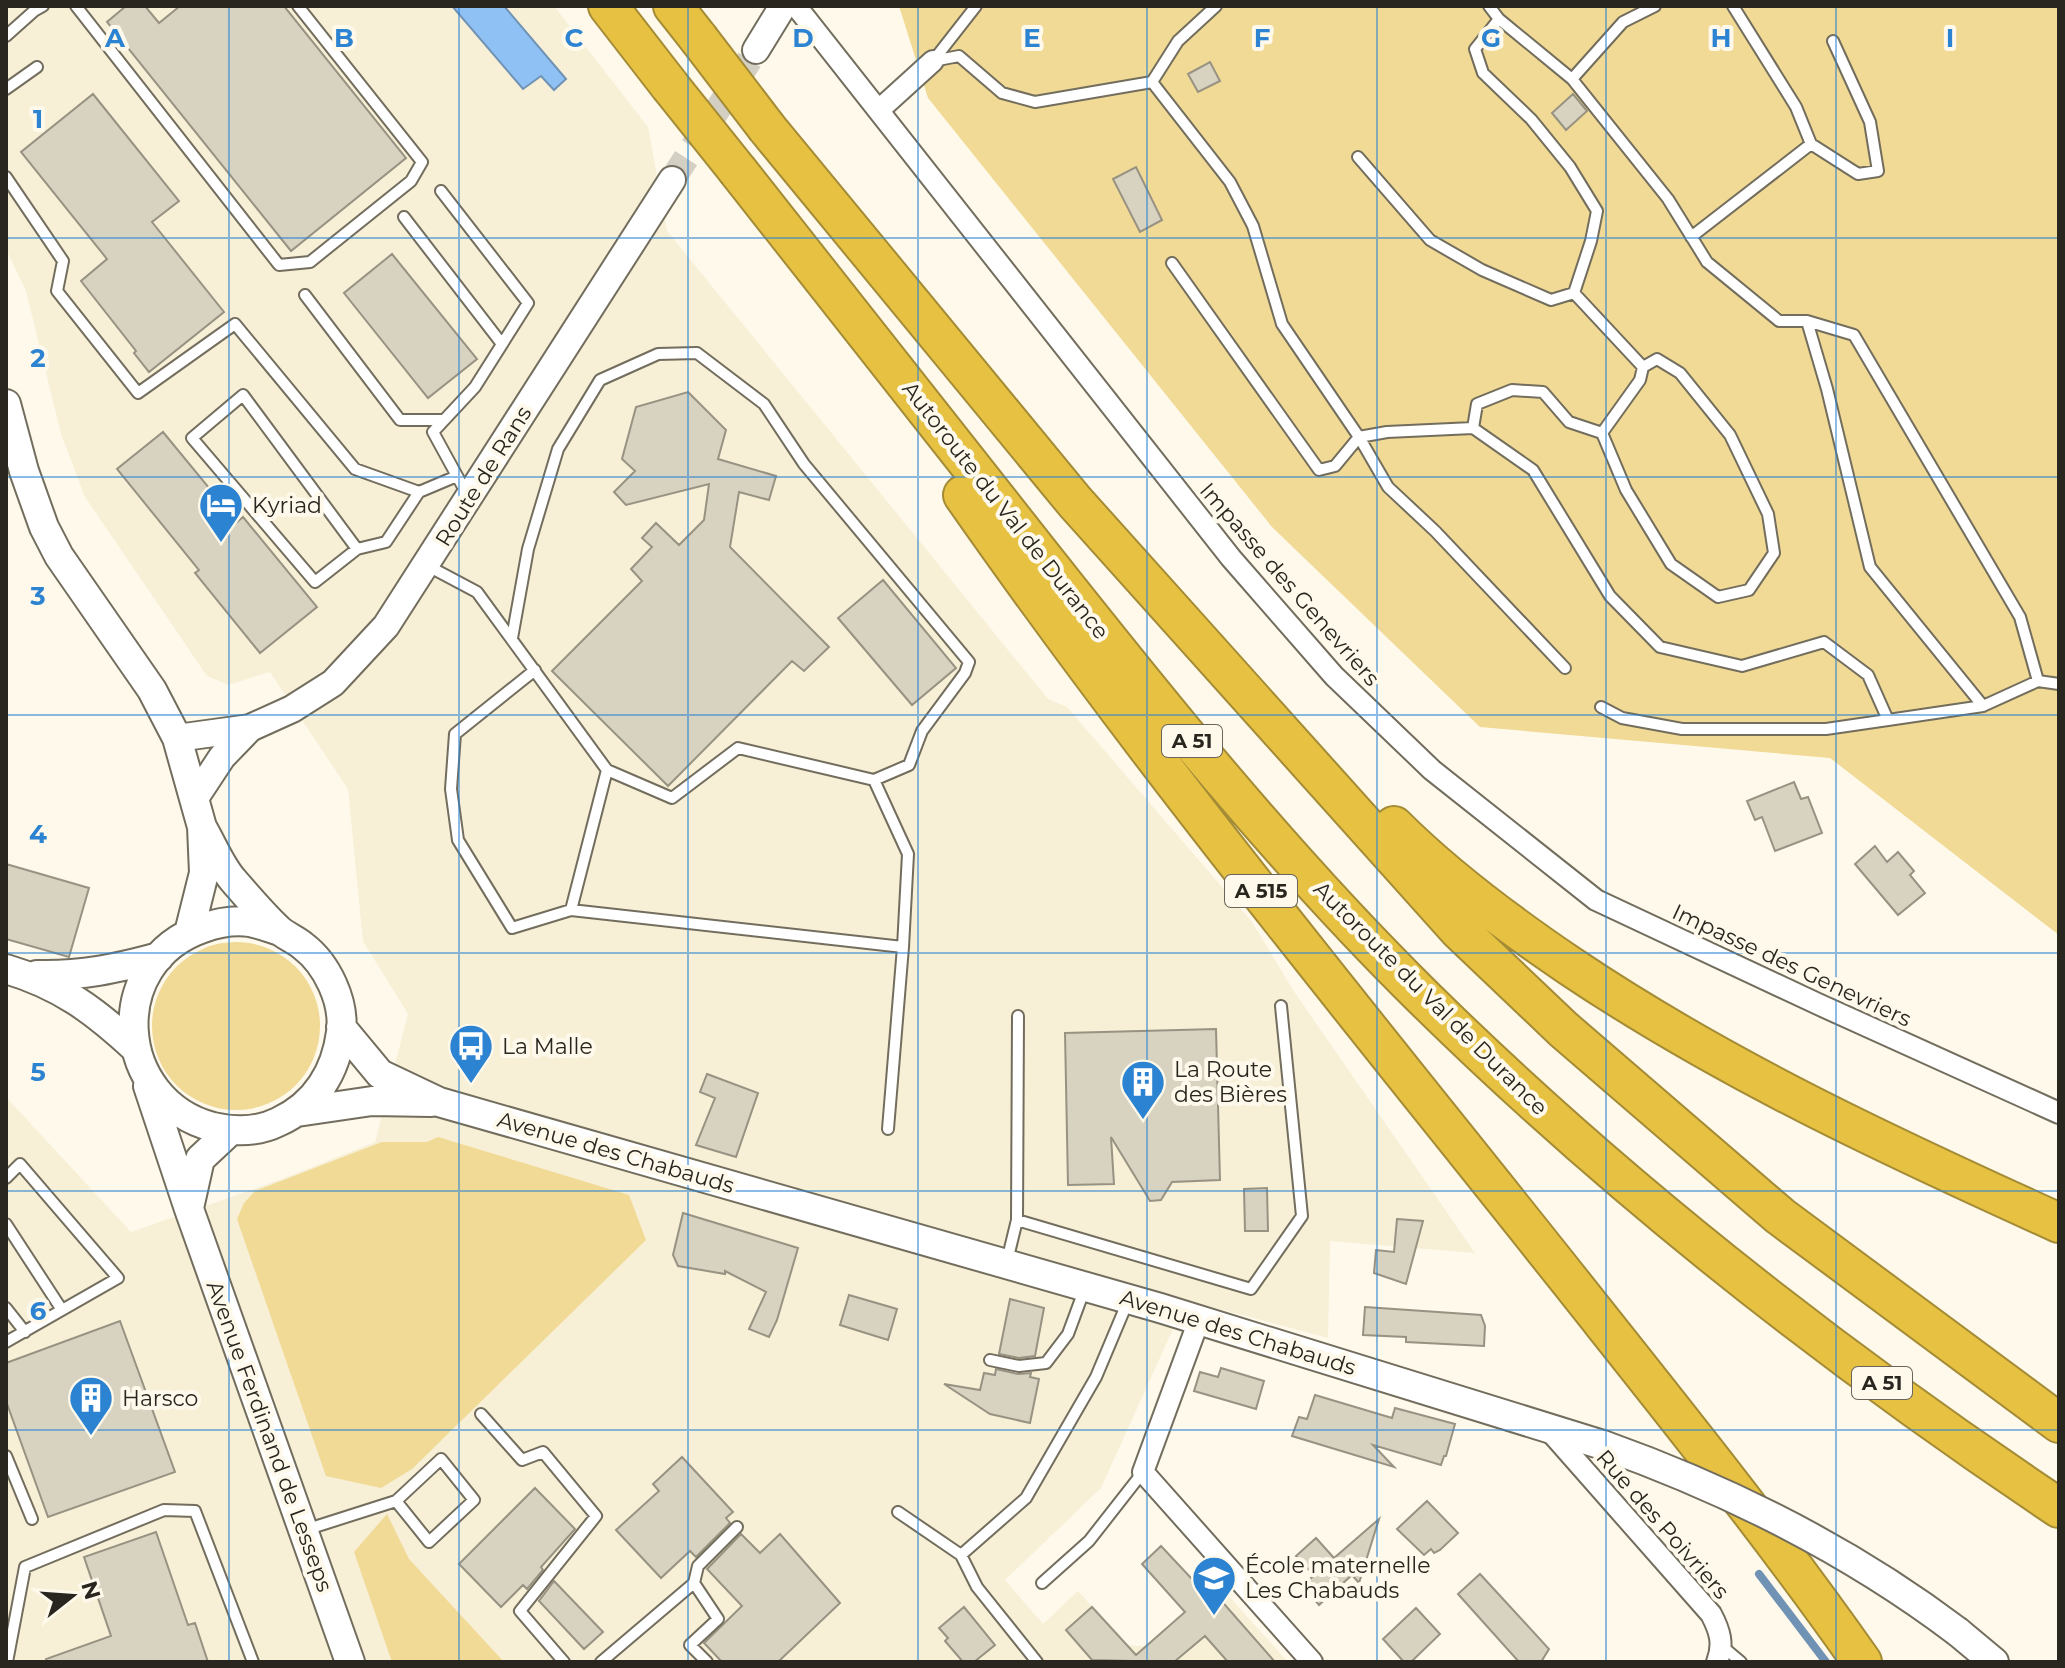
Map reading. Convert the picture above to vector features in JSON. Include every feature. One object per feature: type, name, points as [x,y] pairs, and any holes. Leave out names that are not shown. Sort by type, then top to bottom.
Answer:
[{"type":"highway","name":"Autoroute du Val de Durance","points":[[608,6],[1143,685],[1300,866],[1421,995],[1559,1126],[1709,1251],[1949,1434],[2059,1508]]},
{"type":"highway","points":[[673,6],[767,128],[1075,502],[1459,930],[1563,1029],[1780,1216],[2059,1423]]},
{"type":"highway","name":"A 515","points":[[738,171],[1035,598],[1284,922],[1686,1427],[1812,1590],[1862,1662]]},
{"type":"highway","points":[[1075,502],[1401,833],[1502,920],[1632,1007],[1768,1084],[2059,1223]]},
{"type":"highway","points":[[1812,1590],[1874,1662]]},
{"type":"main road","points":[[6,404],[24,471],[44,527],[59,556],[152,690],[177,738],[202,827],[204,873],[189,933]]},
{"type":"main road","points":[[15,972],[77,999],[139,1061],[165,1102],[195,1122],[230,1131],[265,1126],[297,1112],[321,1089],[336,1060],[341,1027],[337,997],[325,970],[305,947],[280,931],[230,877],[202,827]]},
{"type":"main road","points":[[139,1061],[133,1016],[141,984],[159,957],[189,933],[218,923],[250,922],[280,931]]},
{"type":"main road","points":[[15,972],[73,975],[110,971],[159,957]]},
{"type":"main road","name":"Avenue des Chabauds","points":[[341,1027],[380,1074],[439,1102],[1086,1286],[1545,1426],[1662,1466],[1763,1512],[1861,1567],[1958,1632],[1994,1662]]},
{"type":"main road","name":"Avenue Ferdinand de Lesseps","points":[[139,1061],[350,1662]]},
{"type":"main road","name":"Avenue des Chabauds","points":[[297,1112],[372,1101],[439,1102]]},
{"type":"main road","points":[[189,1209],[200,1159],[230,1131]]},
{"type":"street","points":[[756,50],[783,6]]},
{"type":"street","name":"Impasse des Genevriers","points":[[796,6],[1231,558],[1334,676],[1432,770],[1596,900],[2059,1113]]},
{"type":"street","points":[[879,110],[933,61]]},
{"type":"street","name":"Route de Rans","points":[[177,738],[250,728],[292,709],[333,683],[386,626],[426,565],[463,487],[672,180]]},
{"type":"street","name":"Route de Rans","points":[[195,798],[222,757],[250,728]]},
{"type":"street","points":[[1199,1320],[1143,1472],[1312,1662]]},
{"type":"street","name":"Rue des Poivriers","points":[[1545,1426],[1711,1614],[1719,1628],[1719,1654]]},
{"type":"lane","points":[[6,36],[43,6]]},
{"type":"lane","points":[[76,6],[279,265],[310,262],[411,181],[422,162],[298,6]]},
{"type":"lane","points":[[933,61],[976,6]]},
{"type":"lane","points":[[933,61],[959,56],[1002,93],[1035,102],[1152,82],[1178,41],[1216,6]]},
{"type":"lane","points":[[1489,6],[1499,19],[1572,79],[1668,199],[1707,262],[1779,321],[1807,321],[1854,335],[2020,617],[2038,681]]},
{"type":"lane","points":[[1572,79],[1623,22],[1655,6]]},
{"type":"lane","points":[[1733,6],[1796,107],[1811,144],[1858,174],[1878,171],[1870,122],[1833,41]]},
{"type":"lane","points":[[1499,19],[1475,49],[1483,73],[1531,119],[1570,167],[1597,211],[1574,293]]},
{"type":"lane","points":[[6,89],[37,67]]},
{"type":"lane","points":[[1152,82],[1230,182],[1253,226],[1282,324],[1359,437],[1388,487],[1435,531],[1565,668]]},
{"type":"lane","points":[[1691,237],[1811,144]]},
{"type":"lane","points":[[1358,157],[1430,240],[1482,270],[1551,300],[1574,293]]},
{"type":"lane","points":[[6,177],[63,261],[57,291],[138,393],[235,324],[355,469],[419,492],[463,487],[433,432],[475,387],[528,303],[441,191]]},
{"type":"lane","points":[[404,217],[502,344]]},
{"type":"lane","points":[[1172,263],[1319,470],[1335,466],[1359,437],[1387,432],[1473,428],[1533,470],[1610,596],[1660,647],[1742,666],[1824,642],[1868,675],[1888,720]]},
{"type":"lane","points":[[1574,293],[1643,367]]},
{"type":"lane","points":[[305,295],[400,420],[444,420]]},
{"type":"lane","points":[[1807,321],[1827,389],[1870,567],[1983,706]]},
{"type":"lane","points":[[426,565],[477,592],[607,770],[672,798],[738,748],[874,780],[909,765],[922,731],[965,673],[969,662],[804,464],[764,404],[697,353],[658,354],[600,380],[558,449],[528,549],[512,638]]},
{"type":"lane","points":[[1473,428],[1477,404],[1512,390],[1543,392],[1569,422],[1602,433],[1626,490],[1671,564],[1718,597],[1749,590],[1774,553],[1768,514],[1730,435],[1680,373],[1657,359],[1643,367],[1640,380],[1602,433]]},
{"type":"lane","points":[[357,549],[243,395],[192,438],[315,582],[357,549],[386,542],[419,492]]},
{"type":"lane","points":[[535,670],[455,734],[451,789],[458,840],[512,928],[571,910],[903,947]]},
{"type":"lane","points":[[1601,707],[1622,718],[1682,729],[1826,729],[1983,706],[2038,681],[2059,684]]},
{"type":"lane","points":[[571,910],[607,770]]},
{"type":"lane","points":[[874,780],[908,854],[888,1129]]},
{"type":"lane","points":[[1017,1220],[1251,1289],[1302,1216],[1281,1006]]},
{"type":"lane","points":[[1006,1263],[1017,1220],[1018,1016]]},
{"type":"lane","points":[[6,1178],[20,1164],[118,1278],[6,1342]]},
{"type":"lane","points":[[6,1224],[62,1310]]},
{"type":"lane","points":[[990,1360],[1019,1366],[1046,1363],[1068,1334],[1086,1286]]},
{"type":"lane","points":[[961,1555],[1026,1498],[1096,1377],[1129,1299]]},
{"type":"lane","points":[[6,1308],[25,1332]]},
{"type":"lane","points":[[481,1414],[522,1460],[543,1452],[596,1516],[520,1611],[564,1662]]},
{"type":"lane","points":[[6,1456],[32,1519]]},
{"type":"lane","points":[[303,1531],[396,1501],[441,1459],[474,1500],[429,1542],[396,1501]]},
{"type":"lane","points":[[1042,1583],[1089,1541],[1143,1472]]},
{"type":"lane","points":[[7,1662],[25,1567],[164,1510],[195,1511],[253,1662]]},
{"type":"lane","points":[[898,1512],[961,1555],[977,1587],[1037,1662]]},
{"type":"lane","points":[[601,1662],[694,1583],[698,1566],[737,1527]]},
{"type":"lane","points":[[694,1583],[718,1619],[690,1645],[707,1662]]},
{"type":"lane","points":[[1719,1654],[1741,1662]]},
{"type":"shaded area","points":[[6,6],[554,6],[648,127],[667,231],[1048,699],[1067,707],[1252,922],[1293,990],[1475,1253],[1330,1241],[1328,1338],[1186,1300],[1101,1488],[1005,1580],[1043,1624],[1078,1591],[1119,1636],[1120,1645],[1158,1647],[1154,1641],[1217,1583],[1288,1662],[6,1662],[6,1097],[131,1232],[282,1179],[375,1142],[408,1014],[363,941],[348,789],[270,672],[228,685],[207,676],[85,497],[61,434],[26,291],[6,249]]},
{"type":"shaded area","points":[[899,6],[2059,6],[2059,935],[1830,758],[1480,727],[1272,527],[928,98]]},
{"type":"shaded area","points":[[236,942],[268,948],[295,967],[314,994],[320,1026],[314,1058],[295,1085],[268,1104],[236,1110],[204,1104],[177,1085],[158,1058],[152,1026],[158,994],[177,967],[204,948]]},
{"type":"shaded area","points":[[438,1137],[629,1195],[646,1240],[412,1469],[381,1488],[326,1476],[237,1219],[244,1203],[255,1191],[382,1142],[427,1142]]},
{"type":"shaded area","points":[[387,1514],[409,1559],[504,1662],[392,1662],[354,1552]]},
{"type":"water","points":[[452,6],[504,6],[566,79],[554,90],[541,76],[523,89]]},
{"type":"building","points":[[126,6],[145,6],[159,23],[180,6],[284,6],[406,158],[291,251],[107,22]]},
{"type":"building","points":[[1210,62],[1220,81],[1198,92],[1188,74]]},
{"type":"building","points":[[93,94],[179,201],[152,222],[224,312],[149,372],[81,281],[107,259],[21,152]]},
{"type":"building","points":[[1573,94],[1587,111],[1566,130],[1552,113]]},
{"type":"building","points":[[1136,167],[1162,220],[1140,232],[1113,179]]},
{"type":"building","points":[[392,254],[477,359],[428,398],[344,293]]},
{"type":"building","points":[[688,392],[726,430],[718,459],[776,476],[769,500],[739,492],[730,547],[829,647],[804,671],[792,661],[668,786],[552,671],[642,581],[631,569],[652,547],[642,538],[656,523],[679,545],[704,520],[709,484],[626,505],[614,492],[635,471],[622,459],[636,407]]},
{"type":"building","name":"Kyriad","points":[[163,432],[237,522],[243,517],[317,607],[260,653],[195,573],[199,570],[117,469]]},
{"type":"building","points":[[883,580],[956,668],[912,705],[838,618]]},
{"type":"building","points":[[1794,782],[1801,799],[1808,797],[1822,833],[1775,851],[1762,817],[1755,820],[1747,801]]},
{"type":"building","points":[[1875,846],[1887,862],[1898,852],[1914,871],[1910,875],[1925,893],[1898,915],[1855,864]]},
{"type":"building","points":[[6,864],[89,888],[69,957],[6,939]]},
{"type":"building","name":"La Route des Bières","points":[[1216,1029],[1220,1180],[1172,1182],[1161,1200],[1150,1201],[1111,1137],[1114,1184],[1068,1185],[1065,1033]]},
{"type":"building","points":[[707,1074],[758,1093],[736,1157],[696,1145],[715,1098],[700,1092]]},
{"type":"building","points":[[1267,1188],[1268,1231],[1245,1231],[1244,1189]]},
{"type":"building","points":[[683,1213],[798,1248],[769,1337],[749,1329],[766,1292],[725,1271],[725,1274],[678,1266],[673,1255]]},
{"type":"building","points":[[1397,1219],[1423,1221],[1406,1284],[1374,1273],[1376,1250],[1394,1252]]},
{"type":"building","points":[[849,1295],[897,1309],[888,1340],[840,1325]]},
{"type":"building","points":[[1010,1299],[1044,1308],[1035,1356],[1019,1358],[999,1354]]},
{"type":"building","points":[[1365,1307],[1481,1315],[1485,1326],[1484,1346],[1406,1342],[1406,1337],[1363,1335]]},
{"type":"building","name":"Harsco","points":[[120,1321],[175,1472],[48,1517],[6,1401],[6,1363]]},
{"type":"building","points":[[1221,1368],[1264,1381],[1256,1409],[1194,1391],[1200,1372],[1218,1377]]},
{"type":"building","points":[[996,1369],[1018,1374],[1031,1373],[1030,1377],[1039,1379],[1030,1423],[990,1414],[944,1384],[980,1390],[984,1373],[995,1375]]},
{"type":"building","points":[[1315,1395],[1392,1418],[1395,1408],[1455,1424],[1446,1456],[1441,1465],[1373,1445],[1394,1467],[1292,1436],[1299,1417],[1307,1419]]},
{"type":"building","points":[[682,1457],[733,1512],[726,1518],[730,1523],[696,1557],[690,1551],[661,1578],[616,1530],[659,1491],[653,1484]]},
{"type":"building","points":[[535,1488],[575,1529],[541,1567],[543,1570],[527,1589],[523,1585],[501,1607],[459,1564]]},
{"type":"building","points":[[1427,1501],[1458,1533],[1440,1550],[1434,1553],[1431,1549],[1424,1555],[1397,1529]]},
{"type":"building","points":[[1379,1519],[1359,1583],[1352,1575],[1319,1605],[1303,1586],[1314,1575],[1296,1556],[1316,1538],[1334,1558]]},
{"type":"building","points":[[156,1532],[188,1625],[195,1623],[208,1662],[47,1662],[46,1659],[111,1636],[84,1557]]},
{"type":"building","points":[[741,1534],[760,1553],[780,1534],[840,1603],[778,1662],[722,1662],[704,1643],[742,1606],[707,1569]]},
{"type":"building","name":"École maternelle Les Chabauds","points":[[1161,1546],[1206,1594],[1211,1589],[1275,1662],[1228,1662],[1205,1636],[1174,1662],[1092,1660],[1066,1630],[1092,1607],[1136,1655],[1185,1612],[1142,1564]]},
{"type":"building","points":[[1480,1574],[1549,1649],[1541,1662],[1519,1662],[1458,1594]]},
{"type":"building","points":[[554,1581],[603,1632],[584,1649],[539,1601]]},
{"type":"building","points":[[964,1607],[995,1645],[974,1662],[963,1662],[945,1641],[948,1638],[939,1628]]},
{"type":"building","points":[[1416,1608],[1440,1634],[1411,1662],[1404,1662],[1383,1639]]},
{"type":"waterway","points":[[1759,1574],[1826,1662]]},
{"type":"tunnel","points":[[672,180],[756,50]]},
{"type":"place","name":"Kyriad","points":[[221,544]]},
{"type":"place","name":"La Malle","points":[[471,1085]]},
{"type":"place","name":"La Route des Bières","points":[[1143,1121]]},
{"type":"place","name":"Harsco","points":[[91,1437]]},
{"type":"place","name":"École maternelle Les Chabauds","points":[[1214,1617]]}]
